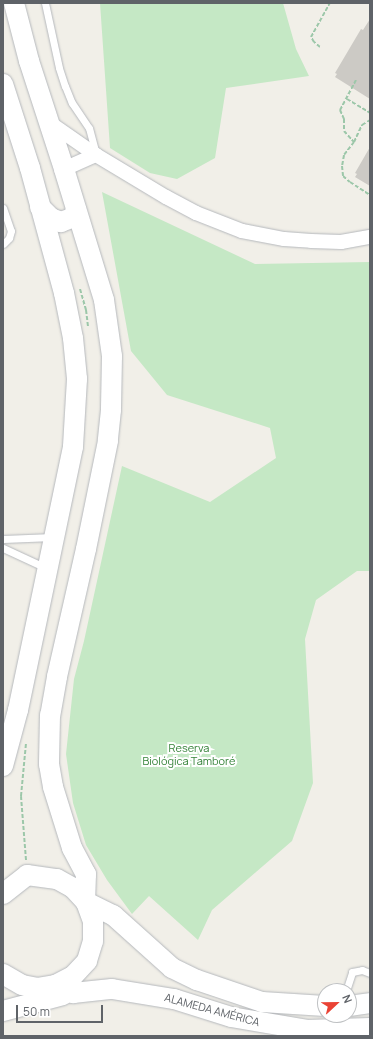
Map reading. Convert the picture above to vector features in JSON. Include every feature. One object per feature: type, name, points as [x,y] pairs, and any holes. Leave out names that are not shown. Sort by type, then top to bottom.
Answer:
[{"type":"main road","name":"ALAMEDA AMÉRICA","points":[[14,3],[29,61],[50,123],[104,300],[112,356],[111,410],[108,441],[50,715],[49,764],[60,813],[72,848],[86,874],[113,915],[172,968],[197,980],[262,1002],[317,1005]]},
{"type":"main road","points":[[3,766],[18,710],[73,447],[77,379],[69,316],[30,168],[5,92],[27,84],[35,86],[40,93]]},
{"type":"main road","points":[[40,207],[51,218],[61,222],[74,217],[76,209]]},
{"type":"main road","points":[[85,902],[86,874]]},
{"type":"main road","points":[[3,894],[27,876],[57,879],[73,888],[85,902],[93,921],[93,941],[87,960],[73,976],[60,988],[40,1000],[3,1011]]},
{"type":"main road","name":"ALAMEDA AMÉRICA","points":[[85,902],[113,915]]},
{"type":"main road","name":"ALAMEDA AMÉRICA","points":[[3,974],[22,985],[38,988],[112,989],[174,998],[232,1017],[308,1033],[370,1028]]},
{"type":"main road","points":[[357,1005],[370,1003]]},
{"type":"street","points":[[50,123],[96,155],[196,213],[242,231],[284,239],[311,241],[341,242],[370,237]]},
{"type":"street","points":[[64,169],[96,155]]},
{"type":"lane","points":[[45,3],[48,22],[63,80],[72,103],[91,133],[96,155]]},
{"type":"lane","points":[[3,208],[11,232],[9,238],[3,244]]},
{"type":"lane","points":[[3,539],[53,537]]},
{"type":"lane","points":[[3,548],[47,568]]},
{"type":"lane","points":[[349,983],[352,972],[362,970],[370,973]]},
{"type":"path","points":[[320,47],[311,37],[330,3]]},
{"type":"path","points":[[354,142],[344,131],[344,119],[340,110],[356,80]]},
{"type":"path","points":[[346,99],[370,113]]},
{"type":"path","points":[[370,120],[362,125],[354,142],[344,155],[342,166],[343,176],[369,194],[370,190]]},
{"type":"green space","points":[[100,3],[283,3],[296,49],[309,76],[226,88],[215,158],[177,179],[150,173],[110,148]]},
{"type":"green space","name":"Reserva Biológica Tamboré","points":[[102,192],[255,264],[370,262],[370,571],[357,571],[316,600],[305,639],[313,783],[292,841],[212,910],[198,940],[149,896],[132,914],[107,880],[86,845],[73,803],[66,754],[74,679],[84,641],[122,466],[210,502],[276,458],[270,428],[167,395],[131,351]]},
{"type":"building","points":[[370,19],[370,99],[335,77],[337,74],[335,73],[361,29],[363,30]]},
{"type":"building","points":[[370,147],[370,186],[355,177],[357,174],[355,173]]}]
